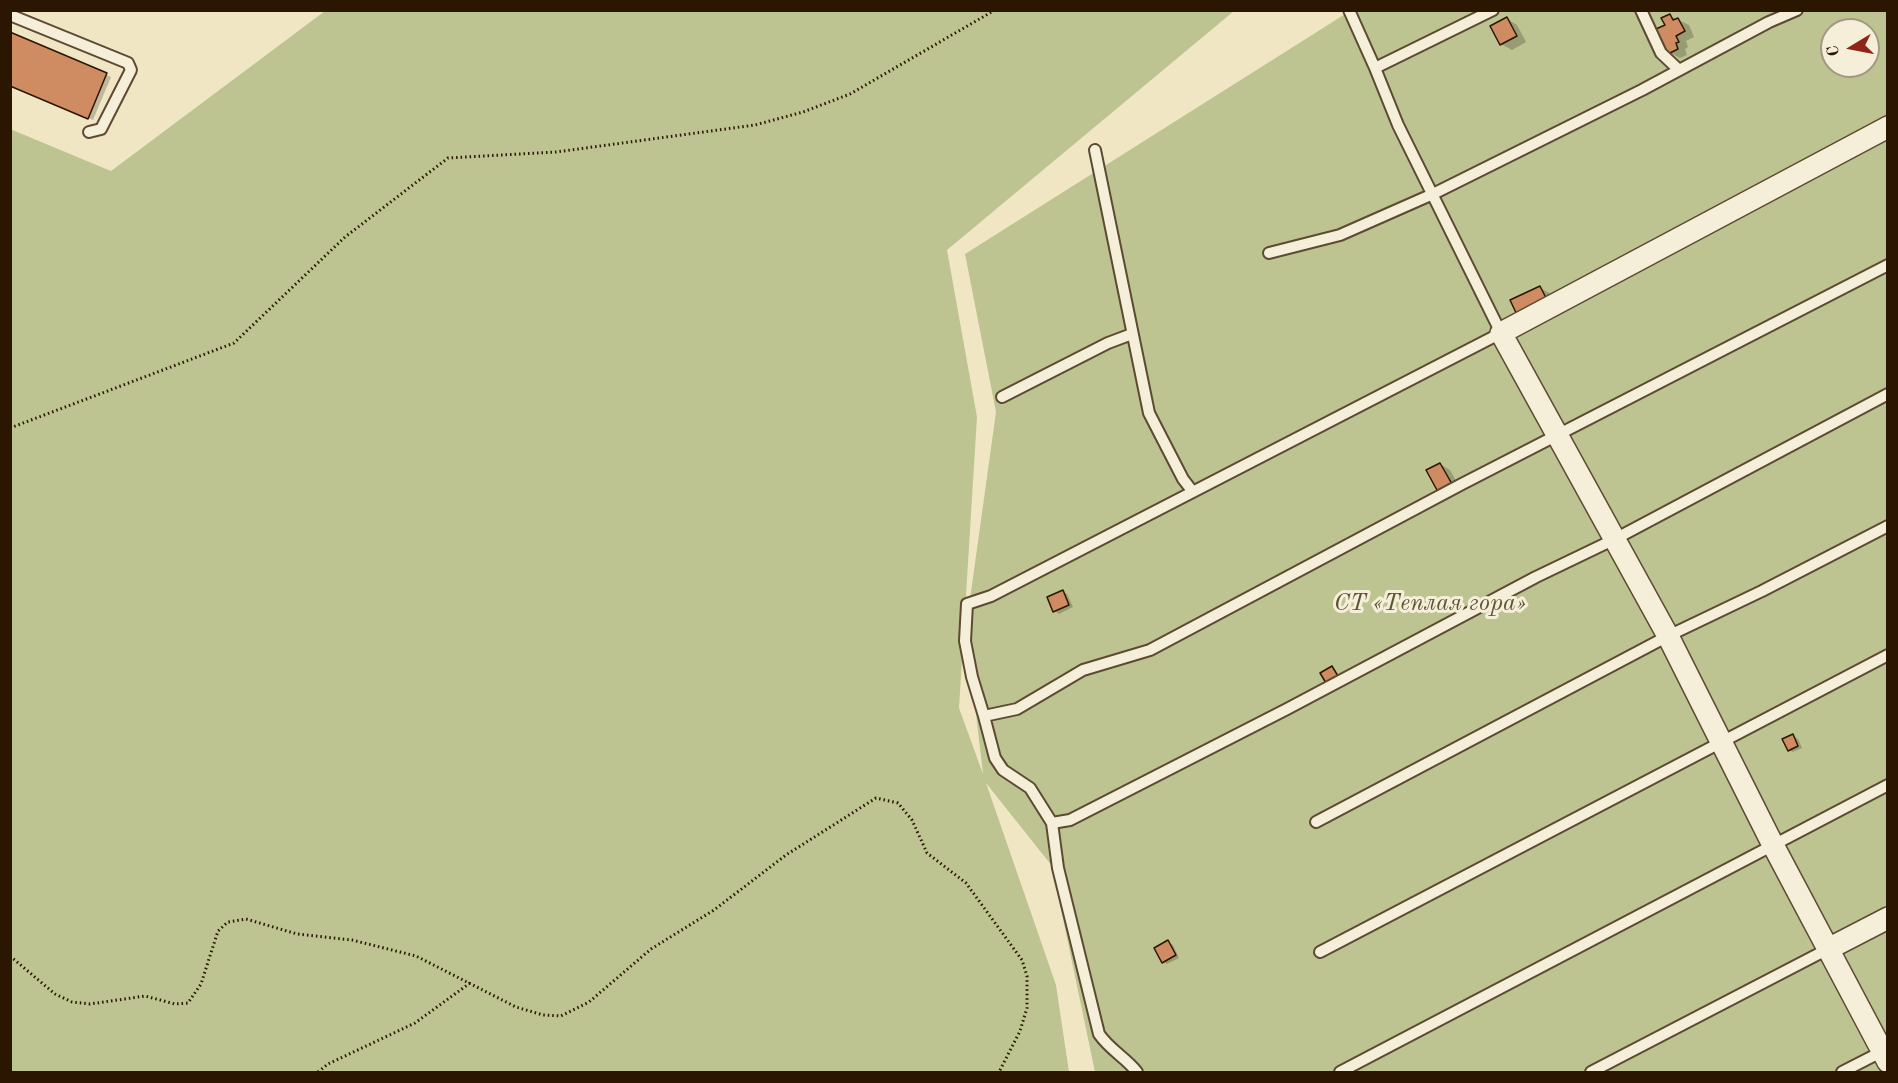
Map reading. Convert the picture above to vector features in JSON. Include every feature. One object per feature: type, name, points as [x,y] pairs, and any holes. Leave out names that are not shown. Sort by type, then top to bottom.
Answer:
[{"type":"street","points":[[1886,1054],[1773,845],[1668,636],[1501,333],[1887,127]]},
{"type":"street","points":[[1828,949],[1887,918]]},
{"type":"lane","points":[[1137,1072],[1105,1043],[1100,1034],[1058,868],[1052,823],[1030,788],[1003,770],[995,758],[964,641],[967,604],[991,596],[1501,333],[1398,125],[1349,10]]},
{"type":"lane","points":[[1374,68],[1493,10]]},
{"type":"lane","points":[[1641,10],[1661,53],[1679,70]]},
{"type":"lane","points":[[1269,253],[1340,235],[1433,194],[1769,22],[1797,10]]},
{"type":"lane","points":[[10,15],[128,63],[130,70],[101,129],[88,132]]},
{"type":"lane","points":[[1095,150],[1149,413],[1183,479],[1193,492]]},
{"type":"lane","points":[[984,716],[1017,709],[1083,670],[1150,650],[1452,489],[1887,265]]},
{"type":"lane","points":[[1002,397],[1108,343],[1132,334]]},
{"type":"lane","points":[[1052,823],[1070,820],[1297,704],[1536,577],[1615,539],[1887,394]]},
{"type":"lane","points":[[1316,822],[1668,636],[1762,591],[1887,526]]},
{"type":"lane","points":[[1320,952],[1887,655]]},
{"type":"lane","points":[[1340,1072],[1887,785]]},
{"type":"lane","points":[[1591,1072],[1828,949]]},
{"type":"lane","points":[[1842,1072],[1886,1054]]},
{"type":"path","points":[[10,428],[234,343],[345,237],[448,158],[556,152],[755,125],[803,112],[850,94],[994,10]]},
{"type":"path","points":[[10,956],[55,994],[72,1002],[90,1004],[145,996],[175,1004],[188,1003],[201,984],[218,931],[228,922],[246,919],[297,934],[352,940],[416,956],[516,1007],[543,1015],[561,1016],[589,1002],[651,949],[714,910],[786,855],[876,798],[898,802],[912,820],[927,853],[966,883],[1022,960],[1028,976],[1027,1008],[1020,1031],[999,1072]]},
{"type":"path","points":[[318,1072],[328,1064],[415,1023],[470,983]]},
{"type":"green space","name":"СТ «Теплая гора»","points":[[325,11],[1234,11],[947,250],[977,417],[959,708],[983,774],[966,628],[996,412],[965,254],[1350,11],[1887,11],[1887,1072],[1095,1072],[1052,866],[986,783],[1056,985],[1069,1072],[11,1072],[10,129],[111,171]]},
{"type":"building","points":[[1670,14],[1673,20],[1678,18],[1685,31],[1676,36],[1679,42],[1676,43],[1678,49],[1668,54],[1656,29],[1665,25],[1661,18]]},
{"type":"building","points":[[1507,17],[1517,36],[1500,45],[1490,26]]},
{"type":"building","points":[[10,32],[107,73],[88,119],[10,86]]},
{"type":"building","points":[[1540,286],[1548,302],[1518,317],[1510,300]]},
{"type":"building","points":[[1440,463],[1452,484],[1438,492],[1426,470]]},
{"type":"building","points":[[1063,590],[1069,605],[1053,612],[1047,597]]},
{"type":"building","points":[[1332,666],[1338,676],[1326,683],[1320,673]]},
{"type":"building","points":[[1793,734],[1798,746],[1788,751],[1782,739]]},
{"type":"building","points":[[1168,940],[1176,955],[1162,963],[1154,948]]}]
